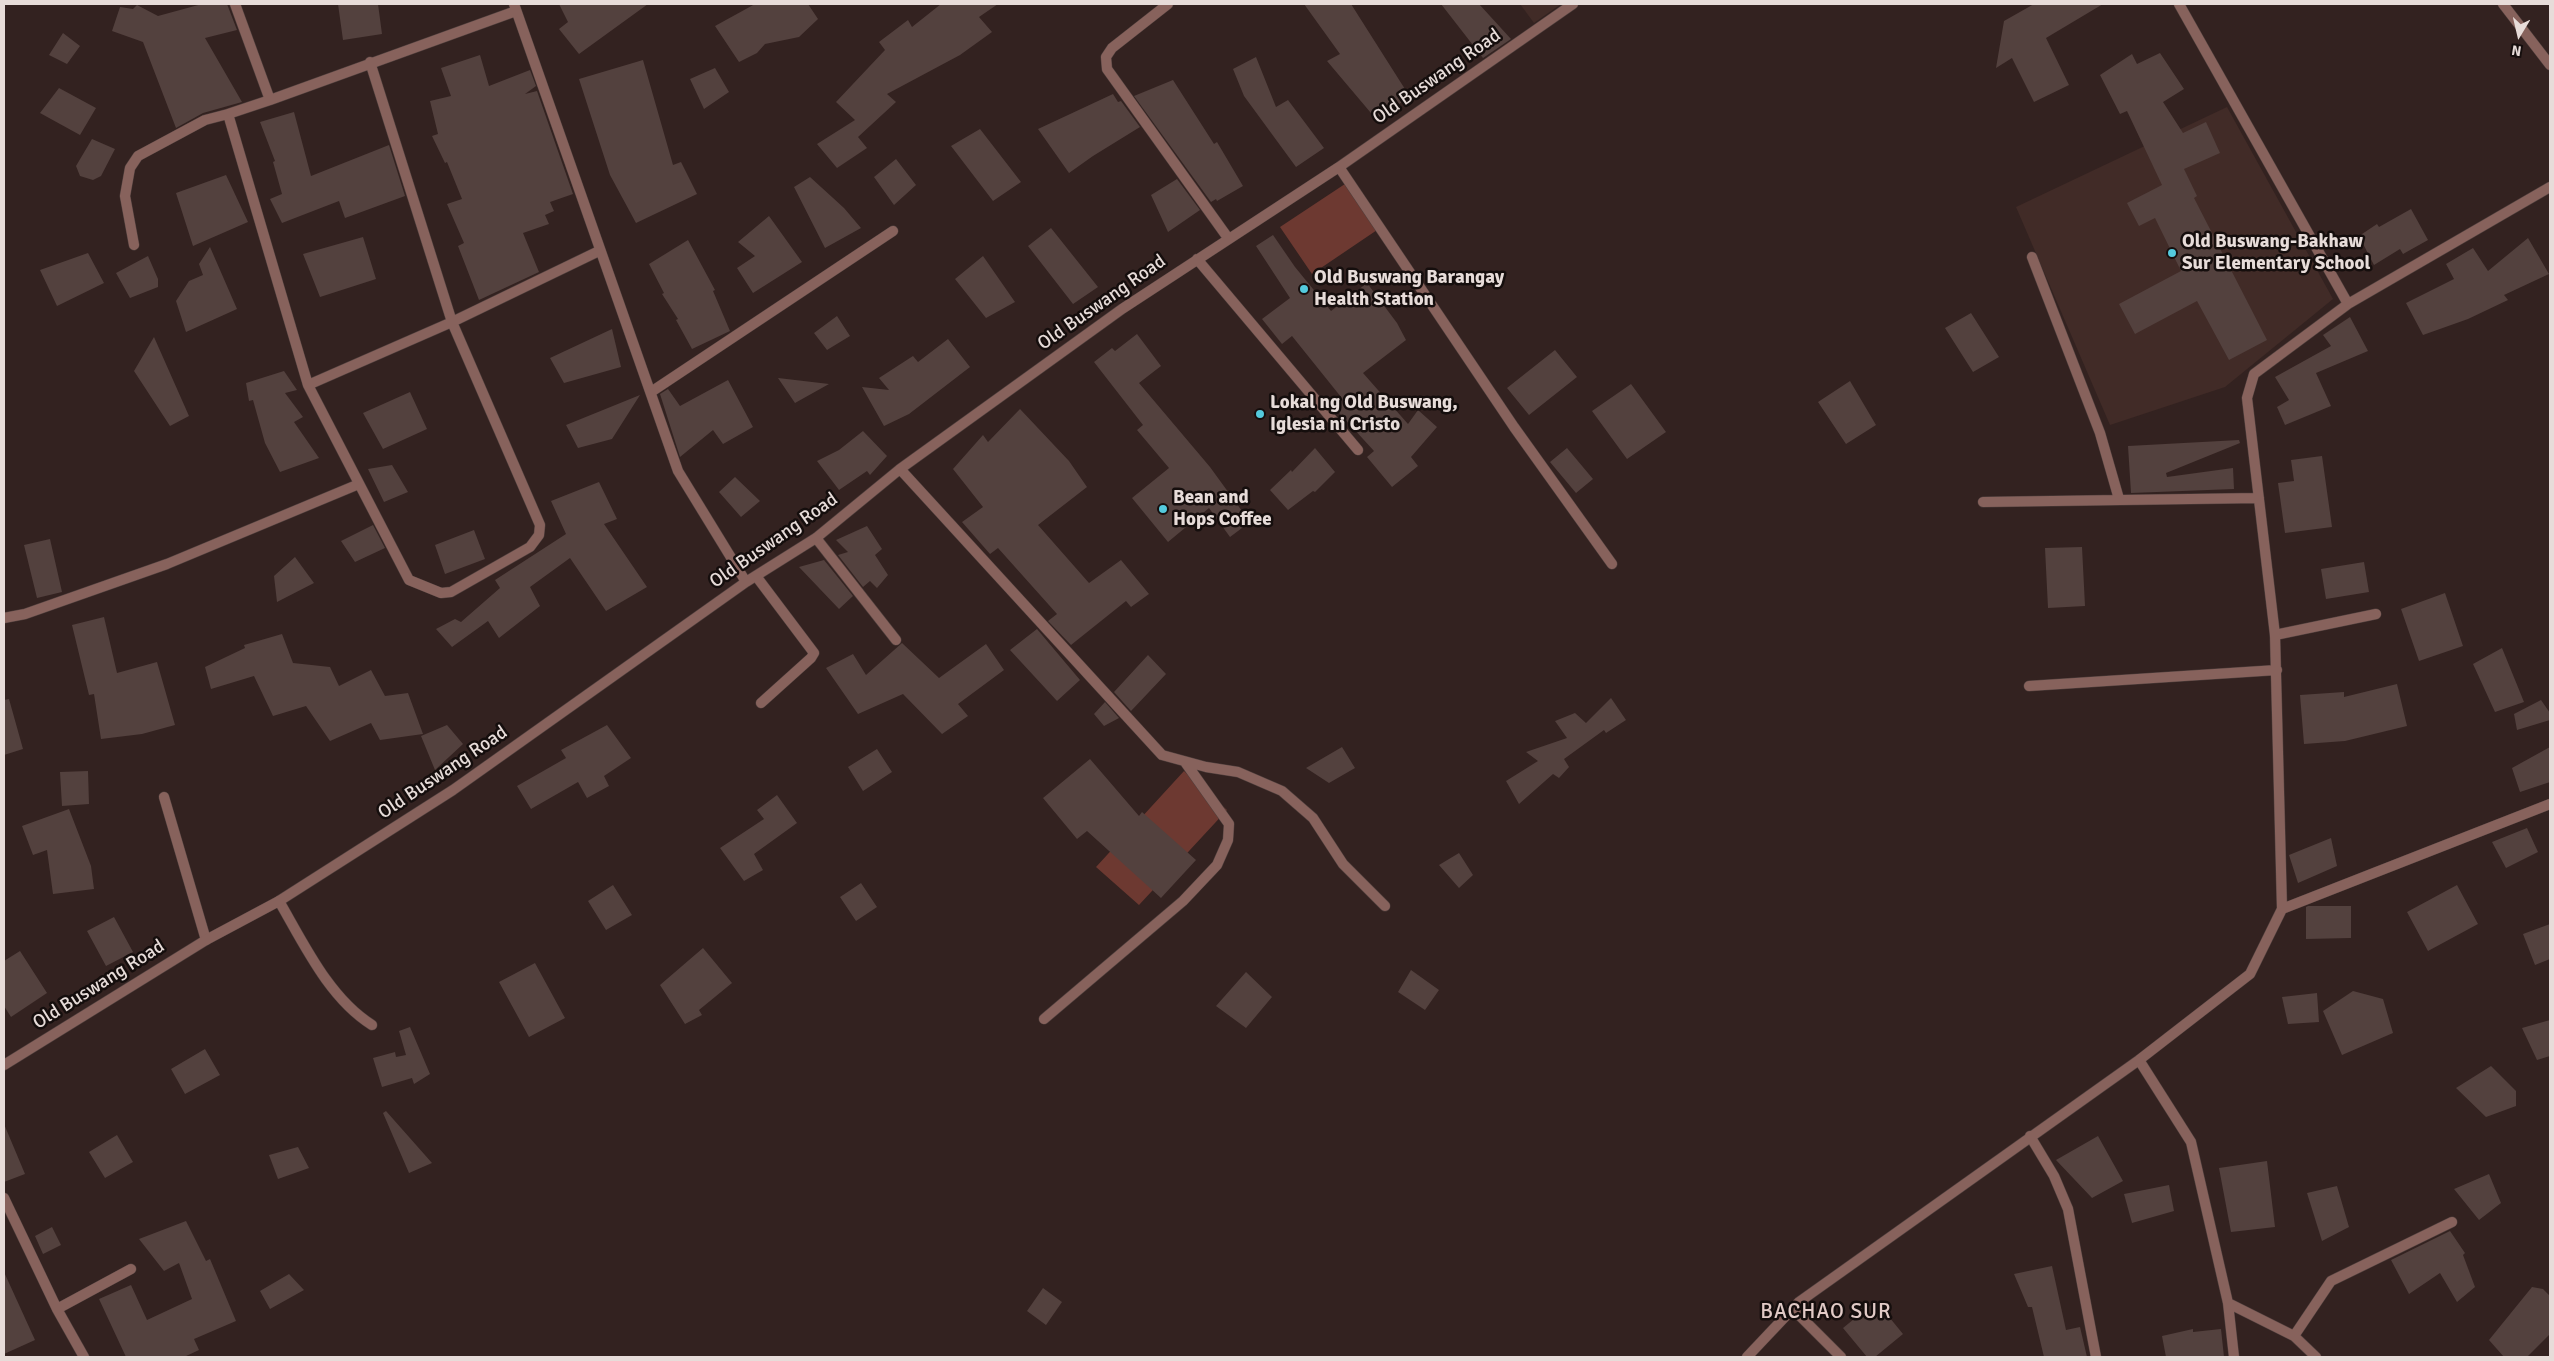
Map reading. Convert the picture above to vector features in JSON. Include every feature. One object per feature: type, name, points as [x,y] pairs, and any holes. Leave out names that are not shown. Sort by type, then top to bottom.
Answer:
[{"type":"street","points":[[235,4],[270,100]]},
{"type":"street","points":[[1168,4],[1112,48],[1106,57],[1107,69],[1228,238]]},
{"type":"street","name":"Old Buswang Road","points":[[4,1065],[206,940],[279,901],[453,790],[746,582],[816,538],[900,469],[1122,309],[1339,167],[1573,4]]},
{"type":"street","points":[[2179,4],[2348,304]]},
{"type":"street","points":[[2502,4],[2550,65]]},
{"type":"street","points":[[134,245],[125,196],[130,168],[138,156],[205,120],[270,100],[515,8],[678,471],[746,582]]},
{"type":"street","points":[[228,114],[308,385],[409,580],[441,593],[451,592],[530,547],[539,535],[540,525],[452,322],[370,62]]},
{"type":"street","points":[[1339,167],[1514,427],[1612,564]]},
{"type":"street","points":[[1747,1357],[1792,1308],[2030,1136],[2139,1060],[2250,974],[2282,909],[2275,635],[2247,398],[2254,374],[2348,304],[2550,187]]},
{"type":"street","points":[[651,392],[893,231]]},
{"type":"street","points":[[308,385],[452,322],[599,251]]},
{"type":"street","points":[[2032,257],[2100,433],[2118,499]]},
{"type":"street","points":[[1197,259],[1358,450]]},
{"type":"street","points":[[900,469],[1162,755],[1185,762],[1238,772],[1282,791],[1313,818],[1343,864],[1385,906]]},
{"type":"street","points":[[4,618],[25,614],[167,564],[359,484]]},
{"type":"street","points":[[1983,502],[2259,498]]},
{"type":"street","points":[[816,538],[896,640]]},
{"type":"street","points":[[756,576],[814,652],[811,658],[761,703]]},
{"type":"street","points":[[2275,635],[2376,614]]},
{"type":"street","points":[[2029,686],[2277,670]]},
{"type":"street","points":[[1044,1020],[1183,900],[1216,865],[1228,840],[1229,824],[1185,762]]},
{"type":"street","points":[[164,797],[206,940]]},
{"type":"street","points":[[2282,909],[2549,807]]},
{"type":"street","points":[[279,901],[317,966],[355,1014],[372,1026]]},
{"type":"street","points":[[2139,1060],[2192,1142],[2228,1303],[2234,1357]]},
{"type":"street","points":[[2030,1136],[2054,1176],[2068,1209],[2096,1357]]},
{"type":"street","points":[[4,1198],[57,1310],[84,1357]]},
{"type":"street","points":[[2294,1336],[2331,1281],[2452,1222]]},
{"type":"street","points":[[57,1310],[131,1269]]},
{"type":"street","points":[[2228,1303],[2294,1336],[2316,1357]]},
{"type":"street","points":[[1792,1308],[1841,1357]]},
{"type":"shaded area","points":[[1520,4],[1561,4],[1534,23]]},
{"type":"shaded area","name":"Old Buswang-Bakhaw Sur Elementary School","points":[[2227,107],[2333,299],[2225,387],[2110,425],[2016,207]]},
{"type":"shaded area","points":[[1351,180],[1383,226],[1312,274],[1280,227]]},
{"type":"shaded area","points":[[1184,771],[1227,810],[1139,905],[1096,867]]},
{"type":"building","points":[[202,4],[227,4],[237,30],[205,38],[242,102],[203,113],[176,128],[143,42],[112,31],[120,7],[133,9],[137,5],[158,16]]},
{"type":"building","points":[[338,4],[378,4],[382,34],[343,40]]},
{"type":"building","points":[[559,4],[648,4],[579,54],[559,29],[568,22]]},
{"type":"building","points":[[755,4],[808,4],[818,19],[799,37],[765,44],[757,53],[739,62],[715,26]]},
{"type":"building","points":[[941,4],[998,4],[979,17],[992,32],[960,55],[887,94],[896,102],[858,137],[867,148],[837,168],[817,144],[855,120],[836,102],[885,50],[879,42],[908,20],[912,27]]},
{"type":"building","points":[[1304,4],[1351,4],[1410,97],[1376,119],[1327,61],[1340,54]]},
{"type":"building","points":[[1441,4],[1479,4],[1511,39],[1483,58]]},
{"type":"building","points":[[2034,4],[2103,4],[2046,38],[2069,85],[2034,102],[2012,58],[1996,68],[2004,21]]},
{"type":"building","points":[[63,33],[80,46],[67,64],[49,55]]},
{"type":"building","points":[[2160,53],[2184,89],[2163,102],[2183,133],[2206,122],[2220,153],[2184,169],[2197,196],[2194,198],[2267,340],[2229,360],[2197,301],[2135,334],[2119,304],[2181,271],[2155,218],[2139,226],[2127,203],[2162,185],[2127,111],[2120,114],[2100,75],[2132,54],[2137,64]]},
{"type":"building","points":[[480,55],[489,86],[530,70],[536,86],[525,94],[537,91],[573,194],[550,202],[554,211],[545,215],[549,224],[523,233],[539,272],[479,300],[458,246],[464,243],[447,204],[462,199],[447,162],[445,163],[432,136],[438,134],[430,101],[451,96],[441,68]]},
{"type":"building","points":[[1256,57],[1276,107],[1288,100],[1324,148],[1296,167],[1244,96],[1233,69]]},
{"type":"building","points":[[643,60],[673,165],[681,162],[697,194],[636,223],[610,175],[579,79]]},
{"type":"building","points":[[715,68],[729,92],[704,109],[690,79]]},
{"type":"building","points":[[1173,80],[1214,144],[1217,142],[1243,186],[1217,201],[1216,199],[1211,202],[1134,96]]},
{"type":"building","points":[[59,88],[96,108],[80,135],[40,113]]},
{"type":"building","points":[[1113,94],[1118,102],[1121,101],[1140,127],[1069,173],[1038,129]]},
{"type":"building","points":[[294,112],[311,176],[389,145],[405,196],[345,218],[339,201],[282,223],[270,199],[282,194],[273,162],[275,161],[260,122]]},
{"type":"building","points":[[980,129],[1021,182],[993,201],[951,146]]},
{"type":"building","points":[[92,139],[115,149],[101,176],[93,180],[80,176],[76,166]]},
{"type":"building","points":[[896,159],[916,185],[894,205],[874,177]]},
{"type":"building","points":[[226,175],[248,222],[193,246],[176,193]]},
{"type":"building","points":[[810,177],[844,208],[861,228],[825,248],[794,187]]},
{"type":"building","points":[[1177,179],[1200,210],[1168,232],[1151,195]]},
{"type":"building","points":[[2411,209],[2428,240],[2403,254],[2400,249],[2374,265],[2359,236],[2377,224],[2379,227]]},
{"type":"building","points":[[769,216],[802,262],[753,293],[737,268],[755,256],[738,242]]},
{"type":"building","points":[[1051,228],[1098,287],[1073,304],[1028,246]]},
{"type":"building","points":[[1273,235],[1295,267],[1331,311],[1367,283],[1397,323],[1406,340],[1363,373],[1408,424],[1418,410],[1437,427],[1411,457],[1418,466],[1392,487],[1367,457],[1374,451],[1331,404],[1341,397],[1292,336],[1282,344],[1262,319],[1290,298],[1256,246]]},
{"type":"building","points":[[363,237],[376,279],[320,297],[303,254]]},
{"type":"building","points":[[2528,238],[2549,274],[2504,295],[2508,300],[2468,319],[2423,335],[2406,303],[2454,279],[2446,264],[2473,248],[2488,271]]},
{"type":"building","points":[[688,240],[715,290],[713,291],[730,331],[692,349],[676,320],[678,319],[662,294],[664,293],[649,264]]},
{"type":"building","points":[[210,247],[237,309],[186,332],[176,301],[189,281],[203,275],[199,264]]},
{"type":"building","points":[[88,253],[104,283],[57,306],[40,270]]},
{"type":"building","points":[[148,256],[158,279],[158,287],[130,298],[116,273]]},
{"type":"building","points":[[983,256],[1015,302],[986,318],[955,279]]},
{"type":"building","points":[[1971,313],[1999,357],[1973,372],[1945,328]]},
{"type":"building","points":[[837,316],[850,336],[827,350],[814,333]]},
{"type":"building","points":[[2350,317],[2368,351],[2316,373],[2331,406],[2285,425],[2277,407],[2289,400],[2275,377],[2331,346],[2323,335]]},
{"type":"building","points":[[612,329],[621,367],[564,383],[550,358]]},
{"type":"building","points":[[1137,334],[1161,366],[1139,383],[1210,467],[1250,522],[1230,537],[1209,508],[1168,542],[1132,498],[1169,468],[1137,430],[1143,425],[1094,362],[1112,348],[1115,351]]},
{"type":"building","points":[[154,337],[189,416],[170,426],[134,371]]},
{"type":"building","points":[[948,339],[970,367],[909,414],[884,426],[862,387],[889,390],[879,378],[913,356],[918,362]]},
{"type":"building","points":[[1555,350],[1577,377],[1529,415],[1507,388]]},
{"type":"building","points":[[284,371],[297,390],[285,393],[303,417],[294,422],[319,458],[280,472],[265,443],[253,400],[249,401],[246,383]]},
{"type":"building","points":[[778,378],[829,384],[795,403]]},
{"type":"building","points":[[728,380],[753,427],[723,444],[713,430],[680,457],[660,394],[668,389],[680,406]]},
{"type":"building","points":[[1850,381],[1876,425],[1846,444],[1818,402]]},
{"type":"building","points":[[1631,384],[1666,432],[1627,459],[1592,411]]},
{"type":"building","points":[[410,392],[427,429],[383,449],[363,413]]},
{"type":"building","points":[[640,395],[612,439],[578,448],[566,425]]},
{"type":"building","points":[[1020,409],[1069,461],[1087,487],[1038,525],[1089,583],[1121,560],[1149,594],[1131,607],[1126,601],[1071,645],[1048,621],[1057,614],[998,548],[990,554],[962,522],[983,507],[953,469],[983,435],[988,442]]},
{"type":"building","points":[[863,431],[887,456],[870,475],[867,471],[839,490],[817,461],[839,450]]},
{"type":"building","points":[[2239,440],[2240,443],[2166,473],[2167,477],[2233,468],[2234,489],[2131,493],[2128,446]]},
{"type":"building","points":[[1315,448],[1335,472],[1315,492],[1313,491],[1288,510],[1270,490],[1291,470],[1292,472]]},
{"type":"building","points":[[1567,448],[1593,479],[1576,493],[1550,462]]},
{"type":"building","points":[[2322,456],[2332,527],[2285,533],[2278,483],[2294,481],[2291,460]]},
{"type":"building","points":[[392,465],[408,492],[384,502],[368,469]]},
{"type":"building","points":[[735,477],[760,501],[741,517],[719,492]]},
{"type":"building","points":[[599,482],[617,519],[604,524],[647,587],[606,611],[570,558],[530,587],[540,606],[499,638],[488,621],[452,647],[436,629],[455,619],[461,622],[500,588],[495,580],[566,534],[551,501]]},
{"type":"building","points":[[373,525],[385,548],[355,562],[341,541]]},
{"type":"building","points":[[867,526],[882,549],[875,555],[888,575],[877,588],[870,581],[863,587],[838,555],[848,552],[836,540]]},
{"type":"building","points":[[474,530],[485,559],[445,574],[435,545]]},
{"type":"building","points":[[50,539],[62,592],[37,598],[24,545]]},
{"type":"building","points":[[2082,547],[2085,606],[2048,608],[2045,548]]},
{"type":"building","points":[[295,557],[314,583],[277,602],[274,576]]},
{"type":"building","points":[[824,560],[853,596],[839,609],[799,567]]},
{"type":"building","points":[[2364,562],[2369,592],[2326,599],[2321,569]]},
{"type":"building","points":[[2445,593],[2463,646],[2419,661],[2401,609]]},
{"type":"building","points":[[104,617],[117,673],[157,662],[175,725],[142,734],[101,739],[94,694],[89,695],[72,625]]},
{"type":"building","points":[[1037,629],[1080,680],[1057,701],[1010,650]]},
{"type":"building","points":[[282,634],[293,663],[330,667],[339,686],[371,670],[385,696],[408,693],[423,734],[380,740],[371,723],[330,741],[306,706],[273,716],[254,676],[211,689],[205,667],[245,648],[244,645]]},
{"type":"building","points":[[902,643],[939,678],[986,644],[1004,670],[958,704],[968,716],[942,734],[903,694],[858,714],[826,668],[853,654],[866,675]]},
{"type":"building","points":[[2502,648],[2524,702],[2495,712],[2473,664]]},
{"type":"building","points":[[1148,655],[1166,674],[1131,711],[1114,692]]},
{"type":"building","points":[[2397,684],[2407,726],[2345,741],[2304,744],[2300,695],[2344,692],[2344,697]]},
{"type":"building","points":[[1611,698],[1626,720],[1606,733],[1604,730],[1564,759],[1569,767],[1559,778],[1553,774],[1519,804],[1506,781],[1538,761],[1526,752],[1567,738],[1555,721],[1575,713],[1586,723]]},
{"type":"building","points":[[9,699],[23,749],[4,755],[4,700]]},
{"type":"building","points":[[2541,700],[2550,713],[2550,720],[2517,730],[2514,714]]},
{"type":"building","points":[[1105,702],[1119,718],[1104,726],[1094,714]]},
{"type":"building","points":[[447,725],[463,744],[435,770],[421,736]]},
{"type":"building","points":[[607,725],[631,758],[604,776],[609,786],[587,798],[578,782],[531,809],[517,786],[566,758],[561,750]]},
{"type":"building","points":[[1342,747],[1355,768],[1329,783],[1306,768]]},
{"type":"building","points":[[2550,747],[2550,782],[2520,792],[2512,768]]},
{"type":"building","points":[[877,749],[892,772],[863,791],[848,767]]},
{"type":"building","points":[[1090,759],[1139,816],[1142,812],[1196,860],[1161,898],[1087,831],[1077,839],[1043,798]]},
{"type":"building","points":[[88,771],[89,804],[62,806],[60,772]]},
{"type":"building","points":[[777,795],[797,823],[754,854],[763,870],[744,881],[720,848],[764,819],[757,810]]},
{"type":"building","points":[[69,809],[91,866],[94,889],[53,894],[47,850],[33,855],[22,826]]},
{"type":"building","points":[[2527,828],[2538,852],[2506,868],[2492,842]]},
{"type":"building","points":[[2331,838],[2337,866],[2298,883],[2289,855]]},
{"type":"building","points":[[1459,853],[1473,875],[1459,888],[1439,865]]},
{"type":"building","points":[[861,883],[877,907],[856,921],[840,897]]},
{"type":"building","points":[[613,885],[632,915],[606,930],[588,901]]},
{"type":"building","points":[[2457,885],[2478,924],[2428,951],[2407,912]]},
{"type":"building","points":[[2351,906],[2351,938],[2306,939],[2306,907]]},
{"type":"building","points":[[114,917],[133,952],[106,966],[87,931]]},
{"type":"building","points":[[2550,924],[2550,959],[2535,965],[2523,934]]},
{"type":"building","points":[[703,948],[732,983],[699,1010],[702,1015],[685,1024],[660,985]]},
{"type":"building","points":[[20,951],[47,993],[11,1017],[4,1006],[4,961]]},
{"type":"building","points":[[535,963],[565,1018],[529,1037],[499,982]]},
{"type":"building","points":[[1411,970],[1439,990],[1425,1010],[1398,992]]},
{"type":"building","points":[[1246,972],[1272,997],[1246,1028],[1216,1006]]},
{"type":"building","points":[[2353,991],[2383,999],[2393,1033],[2342,1055],[2323,1011]]},
{"type":"building","points":[[2317,993],[2319,1022],[2288,1024],[2282,997]]},
{"type":"building","points":[[2550,1020],[2550,1056],[2537,1060],[2522,1028]]},
{"type":"building","points":[[410,1027],[430,1074],[414,1084],[412,1078],[382,1087],[373,1058],[395,1052],[396,1057],[406,1055],[399,1031]]},
{"type":"building","points":[[205,1049],[220,1075],[185,1094],[171,1069]]},
{"type":"building","points":[[2491,1066],[2516,1091],[2516,1106],[2486,1117],[2456,1088]]},
{"type":"building","points":[[386,1111],[432,1163],[409,1173],[383,1113]]},
{"type":"building","points":[[4,1124],[25,1174],[4,1182]]},
{"type":"building","points":[[117,1135],[133,1162],[105,1178],[89,1152]]},
{"type":"building","points":[[2098,1136],[2123,1181],[2092,1198],[2056,1160]]},
{"type":"building","points":[[298,1147],[309,1168],[278,1179],[269,1155]]},
{"type":"building","points":[[2267,1161],[2275,1227],[2231,1232],[2219,1168]]},
{"type":"building","points":[[2489,1174],[2501,1203],[2479,1220],[2454,1189]]},
{"type":"building","points":[[2169,1185],[2174,1211],[2132,1223],[2124,1194]]},
{"type":"building","points":[[2337,1186],[2349,1227],[2322,1241],[2307,1193]]},
{"type":"building","points":[[186,1221],[206,1261],[210,1259],[236,1321],[194,1339],[199,1350],[184,1357],[126,1357],[99,1299],[131,1285],[147,1320],[192,1299],[179,1263],[164,1271],[139,1239]]},
{"type":"building","points":[[52,1227],[61,1245],[43,1254],[35,1236]]},
{"type":"building","points":[[2450,1231],[2465,1253],[2463,1255],[2475,1287],[2457,1302],[2440,1273],[2409,1294],[2391,1260]]},
{"type":"building","points":[[2052,1266],[2066,1330],[2080,1327],[2087,1357],[2044,1357],[2032,1307],[2028,1307],[2014,1274]]},
{"type":"building","points":[[4,1272],[35,1340],[4,1354]]},
{"type":"building","points":[[289,1274],[304,1290],[270,1309],[260,1291]]},
{"type":"building","points":[[2532,1287],[2543,1289],[2550,1296],[2550,1334],[2527,1357],[2504,1357],[2489,1340]]},
{"type":"building","points":[[1043,1288],[1062,1302],[1046,1325],[1027,1311]]},
{"type":"building","points":[[1876,1301],[1903,1334],[1875,1357],[1867,1357],[1843,1328]]},
{"type":"building","points":[[2193,1329],[2193,1332],[2221,1329],[2224,1357],[2166,1357],[2162,1336]]},
{"type":"place","name":"Old Buswang-Bakhaw Sur Elementary School","points":[[2172,253]]},
{"type":"place","name":"Old Buswang Barangay Health Station","points":[[1304,289]]},
{"type":"place","name":"Lokal ng Old Buswang, Iglesia ni Cristo","points":[[1260,414]]},
{"type":"place","name":"Bean and Hops Coffee","points":[[1163,509]]},
{"type":"district","name":"BACHAO SUR","points":[[1826,1312]]}]
